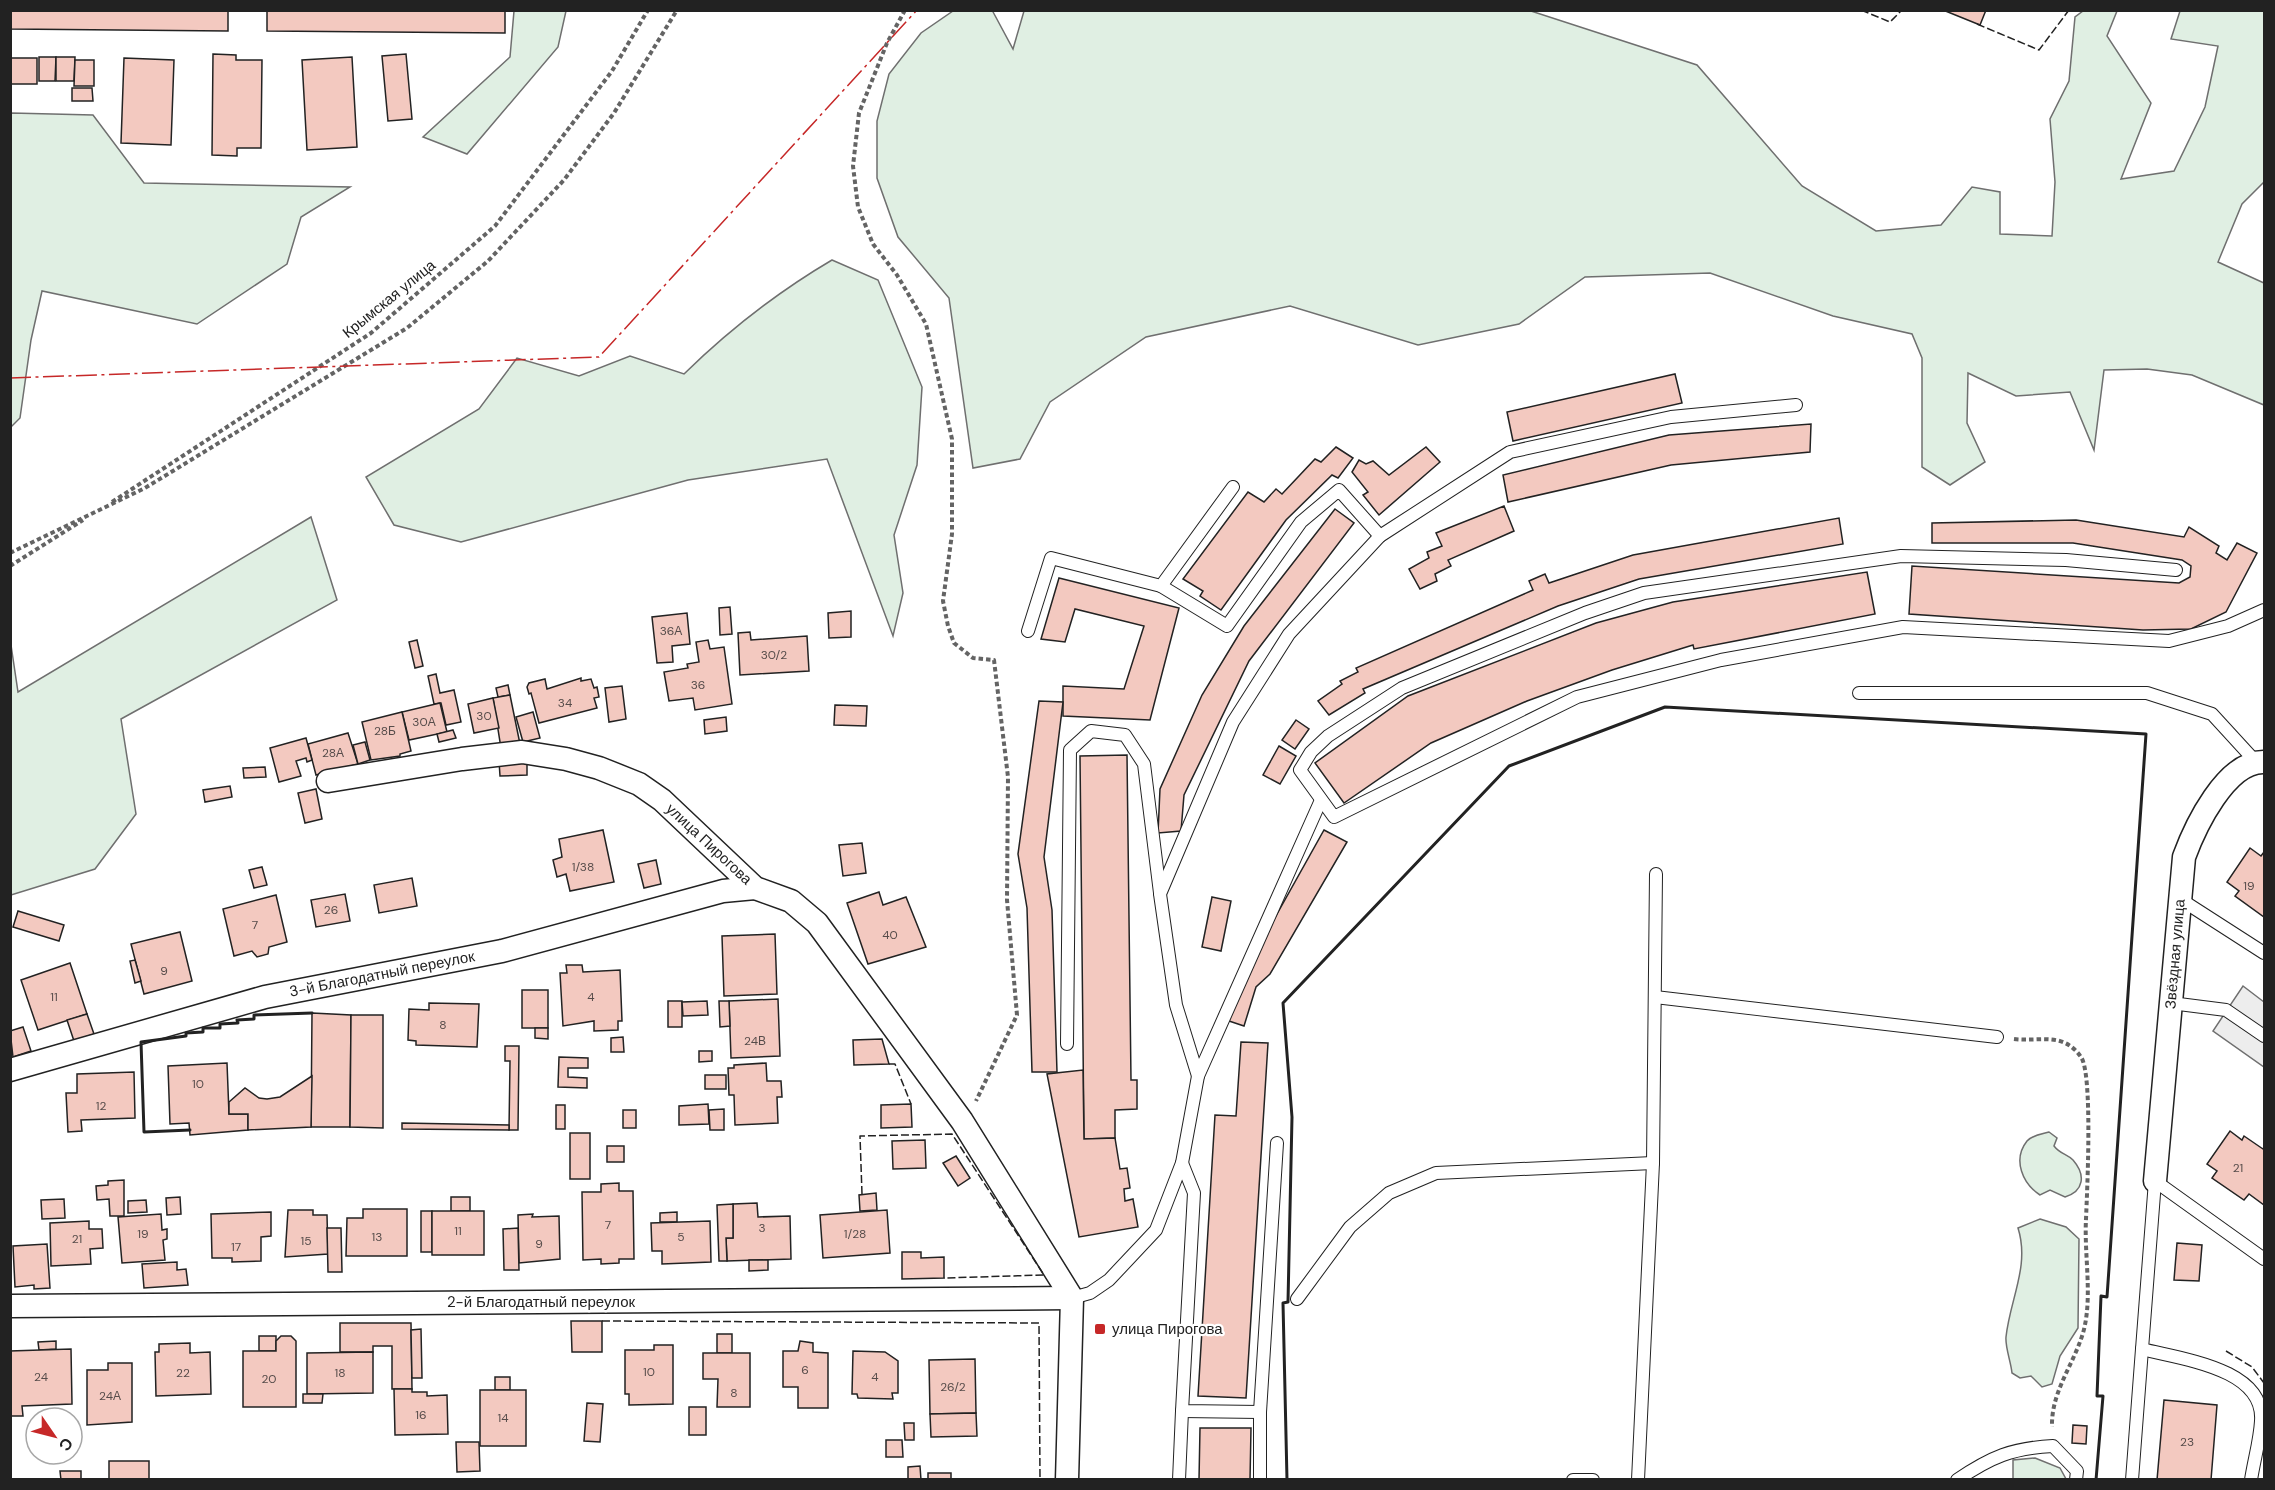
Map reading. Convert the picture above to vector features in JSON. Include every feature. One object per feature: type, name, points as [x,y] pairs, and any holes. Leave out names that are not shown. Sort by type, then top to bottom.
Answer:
[{"type":"street","name":"улица Пирогова","points":[[328,781],[462,759],[522,752],[566,759],[599,768],[639,784],[662,800],[755,888],[791,901],[817,923],[872,994],[962,1121],[1072,1298]]},
{"type":"street","name":"Звёздная улица","points":[[2155,1181],[2184,857],[2193,832],[2235,772],[2260,762]]},
{"type":"street","name":"3-й Благодатный переулок","points":[[10,1070],[265,997],[502,951],[723,891],[755,888]]},
{"type":"street","name":"2-й Благодатный переулок","points":[[10,1306],[1072,1298]]},
{"type":"street","points":[[1067,1479],[1072,1298]]},
{"type":"lane","points":[[1160,894],[1233,722],[1289,634],[1380,536],[1510,452],[1671,417],[1796,405]]},
{"type":"lane","points":[[1161,586],[1233,487]]},
{"type":"lane","points":[[1028,631],[1051,558],[1161,586],[1227,626],[1301,522],[1340,490],[1380,536]]},
{"type":"lane","points":[[2176,570],[2066,560],[1901,556],[1644,593],[1585,613],[1402,688],[1328,736],[1311,752],[1300,770],[1334,817],[1577,697],[1720,660],[1903,627],[2169,640],[2228,626],[2265,610]]},
{"type":"lane","points":[[1859,693],[2147,693],[2212,714],[2260,762]]},
{"type":"lane","points":[[1067,1044],[1070,750],[1090,731],[1125,735],[1144,764],[1176,1005],[1198,1076]]},
{"type":"lane","points":[[1072,1298],[1090,1293],[1109,1280],[1156,1230],[1182,1163],[1198,1076],[1321,800]]},
{"type":"lane","points":[[1638,1479],[1653,1163],[1656,874]]},
{"type":"lane","points":[[2180,899],[2265,953]]},
{"type":"lane","points":[[1655,997],[1964,1035],[1997,1037]]},
{"type":"lane","points":[[2171,1003],[2226,1010],[2265,1035]]},
{"type":"lane","points":[[1260,1479],[1260,1412],[1277,1143]]},
{"type":"lane","points":[[1179,1479],[1194,1193],[1182,1163]]},
{"type":"lane","points":[[1297,1299],[1350,1227],[1389,1193],[1436,1173],[1653,1163]]},
{"type":"lane","points":[[2155,1181],[2265,1259]]},
{"type":"lane","points":[[2132,1479],[2155,1181]]},
{"type":"lane","points":[[2142,1349],[2232,1373],[2246,1384],[2258,1401],[2262,1419],[2251,1479]]},
{"type":"lane","points":[[1182,1411],[1260,1412]]},
{"type":"lane","points":[[1957,1479],[1988,1459],[2022,1448],[2053,1446],[2077,1471],[2076,1479]]},
{"type":"lane","points":[[1573,1479],[1593,1479]]},
{"type":"path","name":"Крымская улица","points":[[10,566],[371,333],[495,226],[612,71],[648,10]]},
{"type":"path","points":[[10,553],[145,488],[416,320],[488,261],[564,180],[614,113],[677,10]]},
{"type":"path","points":[[905,10],[887,43],[860,113],[853,166],[858,207],[873,244],[897,275],[926,324],[952,439],[952,534],[943,601],[954,643],[974,658],[994,660],[1008,777],[1006,900],[1017,1015],[978,1099],[962,1121]]},
{"type":"path","points":[[1997,1037],[2028,1040],[2049,1037],[2067,1045],[2082,1057],[2087,1081],[2090,1181],[2086,1220],[2087,1295],[2083,1332],[2055,1395],[2053,1446]]},
{"type":"green space","points":[[992,10],[1013,49],[1024,11],[1531,11],[1697,65],[1802,186],[1876,231],[1941,225],[1972,187],[2000,192],[2000,234],[2052,236],[2055,182],[2050,119],[2069,81],[2075,17],[2083,11],[2117,11],[2107,36],[2151,103],[2121,179],[2174,171],[2205,107],[2218,46],[2171,39],[2180,11],[2264,11],[2264,182],[2242,204],[2218,262],[2264,283],[2264,405],[2192,375],[2147,369],[2104,370],[2094,450],[2070,392],[2016,396],[1968,373],[1967,423],[1985,462],[1950,485],[1922,467],[1922,358],[1912,334],[1833,316],[1710,273],[1585,277],[1519,324],[1418,345],[1290,306],[1146,337],[1050,402],[1020,459],[973,468],[949,298],[898,237],[877,178],[877,121],[889,74],[921,33],[953,11]]},
{"type":"green space","points":[[514,11],[566,11],[558,47],[467,154],[423,137],[510,57]]},
{"type":"green space","points":[[11,113],[93,115],[144,183],[350,187],[301,217],[287,264],[197,324],[42,291],[31,340],[20,418],[11,427]]},
{"type":"green space","points":[[832,260],[878,280],[922,387],[917,465],[894,535],[903,593],[893,636],[827,459],[688,480],[461,542],[394,525],[366,477],[479,409],[517,358],[579,376],[630,356],[684,374],[719,341],[755,312]]},
{"type":"green space","points":[[311,517],[337,600],[121,719],[136,814],[95,869],[11,895],[11,645],[18,692]]},
{"type":"green space","points":[[2049,1132],[2057,1138],[2054,1146],[2073,1160],[2080,1171],[2079,1187],[2065,1197],[2050,1190],[2040,1195],[2024,1178],[2020,1164],[2020,1156],[2027,1141],[2034,1136]]},
{"type":"green space","points":[[2040,1219],[2066,1227],[2079,1239],[2078,1328],[2060,1356],[2052,1384],[2042,1387],[2031,1376],[2020,1378],[2012,1373],[2006,1341],[2021,1269],[2021,1242],[2018,1228]]},
{"type":"green space","points":[[2035,1458],[2060,1468],[2066,1479],[2013,1479],[2013,1460]]},
{"type":"shaded area","points":[[2243,986],[2264,1002],[2264,1067],[2213,1031]]},
{"type":"building","points":[[10,10],[228,10],[228,31],[10,29]]},
{"type":"building","points":[[267,10],[505,10],[505,33],[267,31]]},
{"type":"building","points":[[1943,10],[1986,10],[1980,25]]},
{"type":"building","points":[[213,54],[236,55],[236,60],[262,60],[261,148],[237,148],[237,156],[212,155]]},
{"type":"building","points":[[406,54],[412,119],[388,121],[382,56]]},
{"type":"building","points":[[39,57],[56,57],[55,81],[39,81]]},
{"type":"building","points":[[56,57],[75,57],[74,81],[56,81]]},
{"type":"building","points":[[352,57],[357,147],[307,150],[302,60]]},
{"type":"building","points":[[10,58],[37,58],[37,84],[10,84]]},
{"type":"building","points":[[124,58],[174,60],[171,145],[121,143]]},
{"type":"building","points":[[75,60],[94,60],[94,86],[74,86]]},
{"type":"building","points":[[72,88],[92,88],[93,101],[72,101]]},
{"type":"building","points":[[1675,374],[1682,403],[1513,441],[1507,412]]},
{"type":"building","points":[[1811,424],[1810,452],[1671,465],[1508,502],[1503,475],[1669,435]]},
{"type":"building","points":[[1336,447],[1353,458],[1338,478],[1332,475],[1286,520],[1221,610],[1200,596],[1203,591],[1183,579],[1248,492],[1264,502],[1276,489],[1282,494],[1315,459],[1321,462]]},
{"type":"building","points":[[1426,447],[1440,462],[1379,515],[1363,495],[1368,492],[1352,472],[1359,460],[1366,464],[1373,461],[1389,475]]},
{"type":"building","points":[[1504,506],[1514,531],[1448,560],[1451,566],[1435,574],[1437,581],[1420,589],[1409,569],[1429,558],[1427,552],[1442,546],[1436,533]]},
{"type":"building","points":[[1335,509],[1354,523],[1249,661],[1184,795],[1181,831],[1158,833],[1160,789],[1202,695],[1244,626]]},
{"type":"building","points":[[1839,518],[1843,544],[1639,579],[1558,606],[1363,689],[1365,693],[1329,715],[1318,701],[1342,684],[1340,681],[1358,672],[1356,668],[1533,590],[1529,581],[1545,574],[1549,583],[1633,555]]},
{"type":"building","points":[[2076,520],[2184,537],[2189,527],[2219,546],[2216,553],[2227,560],[2237,543],[2257,553],[2226,612],[2191,629],[2143,630],[1909,614],[1912,566],[2179,583],[2190,577],[2191,566],[2182,560],[2073,543],[1932,543],[1932,523]]},
{"type":"building","points":[[1867,572],[1875,614],[1694,649],[1693,645],[1612,670],[1527,701],[1431,743],[1344,803],[1315,763],[1408,696],[1596,623],[1673,602]]},
{"type":"building","points":[[1059,578],[1179,608],[1150,720],[1063,716],[1063,686],[1124,689],[1144,626],[1075,609],[1065,642],[1041,639]]},
{"type":"building","points":[[730,607],[732,634],[720,635],[719,608]]},
{"type":"building","points":[[851,611],[851,637],[829,638],[828,613]]},
{"type":"building","points":[[687,613],[690,644],[672,646],[673,662],[657,663],[652,617]]},
{"type":"building","points":[[750,632],[751,640],[807,636],[809,671],[740,675],[738,633]]},
{"type":"building","points":[[417,640],[423,666],[415,668],[409,642]]},
{"type":"building","points":[[708,640],[710,649],[724,647],[732,704],[695,710],[693,698],[669,701],[664,672],[688,668],[687,664],[699,662],[696,642]]},
{"type":"building","points":[[436,674],[440,693],[454,690],[461,722],[446,725],[441,703],[434,704],[428,676]]},
{"type":"building","points":[[581,678],[581,681],[591,679],[594,688],[597,687],[599,697],[594,698],[597,708],[539,723],[531,693],[529,694],[527,687],[529,683],[545,679],[547,689]]},
{"type":"building","points":[[508,685],[510,695],[498,697],[496,688]]},
{"type":"building","points":[[622,686],[626,719],[609,722],[605,688]]},
{"type":"building","points":[[510,695],[520,744],[501,748],[493,698]]},
{"type":"building","points":[[493,698],[499,728],[474,733],[468,704]]},
{"type":"building","points":[[1039,701],[1063,702],[1044,857],[1052,910],[1057,1072],[1032,1072],[1027,908],[1018,854]]},
{"type":"building","points":[[440,703],[447,732],[409,740],[402,712]]},
{"type":"building","points":[[835,705],[867,706],[866,726],[834,725]]},
{"type":"building","points":[[402,712],[411,751],[400,754],[400,756],[371,760],[362,722]]},
{"type":"building","points":[[533,712],[540,738],[523,742],[516,717]]},
{"type":"building","points":[[726,717],[727,731],[705,734],[704,720]]},
{"type":"building","points":[[1296,720],[1309,729],[1295,749],[1282,740]]},
{"type":"building","points":[[453,730],[456,738],[439,742],[437,734]]},
{"type":"building","points":[[348,733],[358,764],[316,775],[308,744]]},
{"type":"building","points":[[306,738],[312,760],[307,762],[306,758],[296,761],[301,776],[279,782],[270,748]]},
{"type":"building","points":[[365,742],[370,760],[358,764],[353,745]]},
{"type":"building","points":[[1279,746],[1296,756],[1280,784],[1263,775]]},
{"type":"building","points":[[1127,755],[1131,1080],[1137,1080],[1137,1109],[1115,1110],[1115,1138],[1084,1139],[1080,756]]},
{"type":"building","points":[[527,760],[527,775],[500,776],[499,761]]},
{"type":"building","points":[[265,767],[266,777],[244,778],[243,768]]},
{"type":"building","points":[[230,786],[232,797],[205,802],[203,790]]},
{"type":"building","points":[[316,789],[322,819],[305,823],[298,793]]},
{"type":"building","points":[[603,830],[614,882],[570,891],[566,874],[557,877],[553,860],[562,857],[559,839]]},
{"type":"building","points":[[1324,830],[1347,842],[1270,974],[1256,987],[1244,1026],[1226,1020],[1239,982]]},
{"type":"building","points":[[862,843],[866,873],[843,876],[839,845]]},
{"type":"building","points":[[2250,848],[2261,856],[2264,852],[2264,917],[2235,896],[2239,891],[2227,882]]},
{"type":"building","points":[[656,860],[661,884],[644,888],[638,864]]},
{"type":"building","points":[[262,867],[267,885],[254,888],[249,870]]},
{"type":"building","points":[[412,878],[417,906],[379,913],[374,885]]},
{"type":"building","points":[[879,892],[883,905],[906,897],[926,947],[868,964],[847,903]]},
{"type":"building","points":[[345,894],[350,921],[316,927],[311,900]]},
{"type":"building","points":[[276,895],[287,942],[269,947],[268,954],[257,957],[252,951],[234,956],[223,909]]},
{"type":"building","points":[[1212,897],[1231,901],[1221,951],[1202,947]]},
{"type":"building","points":[[18,911],[64,925],[59,941],[13,927]]},
{"type":"building","points":[[180,932],[192,981],[144,994],[131,944]]},
{"type":"building","points":[[775,934],[777,994],[724,996],[722,936]]},
{"type":"building","points":[[135,960],[141,981],[135,983],[130,961]]},
{"type":"building","points":[[70,963],[87,1014],[38,1030],[21,980]]},
{"type":"building","points":[[566,965],[582,965],[583,972],[620,970],[622,1021],[618,1021],[618,1030],[594,1031],[594,1021],[563,1026],[560,973],[567,973]]},
{"type":"building","points":[[522,990],[548,990],[548,1028],[522,1028]]},
{"type":"building","points":[[778,999],[780,1056],[731,1058],[729,1001]]},
{"type":"building","points":[[668,1001],[682,1001],[682,1027],[668,1027]]},
{"type":"building","points":[[707,1001],[708,1015],[683,1016],[682,1002]]},
{"type":"building","points":[[719,1001],[729,1001],[730,1026],[720,1027]]},
{"type":"building","points":[[429,1003],[479,1004],[477,1047],[416,1045],[416,1041],[408,1040],[409,1009],[429,1010]]},
{"type":"building","points":[[312,1013],[351,1015],[350,1127],[311,1127]]},
{"type":"building","points":[[87,1014],[94,1034],[74,1041],[67,1020]]},
{"type":"building","points":[[351,1015],[383,1015],[383,1128],[350,1127]]},
{"type":"building","points":[[23,1027],[31,1051],[13,1057],[10,1031]]},
{"type":"building","points":[[535,1028],[548,1028],[548,1039],[535,1038]]},
{"type":"building","points":[[623,1037],[624,1052],[611,1052],[611,1038]]},
{"type":"building","points":[[882,1039],[889,1064],[854,1065],[853,1040]]},
{"type":"building","points":[[1241,1042],[1268,1043],[1246,1398],[1198,1396],[1215,1115],[1236,1116]]},
{"type":"building","points":[[505,1046],[519,1046],[518,1130],[509,1130],[510,1061],[505,1061]]},
{"type":"building","points":[[699,1051],[712,1051],[712,1061],[699,1062]]},
{"type":"building","points":[[559,1057],[588,1058],[588,1068],[568,1068],[568,1077],[587,1078],[587,1088],[558,1087]]},
{"type":"building","points":[[227,1063],[229,1114],[248,1114],[248,1130],[190,1135],[189,1123],[170,1124],[168,1066]]},
{"type":"building","points":[[766,1063],[767,1081],[781,1081],[782,1097],[777,1097],[778,1123],[735,1125],[734,1095],[729,1095],[728,1068],[734,1068],[734,1065]]},
{"type":"building","points":[[1083,1070],[1084,1139],[1115,1138],[1120,1169],[1127,1168],[1130,1188],[1124,1189],[1125,1201],[1133,1199],[1138,1227],[1079,1237],[1047,1074]]},
{"type":"building","points":[[134,1072],[135,1118],[81,1120],[82,1131],[68,1132],[66,1093],[77,1093],[77,1074]]},
{"type":"building","points":[[705,1075],[726,1075],[726,1089],[705,1089]]},
{"type":"building","points":[[312,1076],[311,1127],[248,1130],[248,1114],[229,1114],[229,1102],[245,1088],[259,1098],[280,1097]]},
{"type":"building","points":[[708,1104],[709,1124],[679,1125],[679,1106]]},
{"type":"building","points":[[911,1104],[912,1127],[881,1128],[881,1105]]},
{"type":"building","points":[[556,1105],[565,1105],[565,1129],[556,1129]]},
{"type":"building","points":[[724,1109],[724,1130],[710,1130],[709,1110]]},
{"type":"building","points":[[623,1110],[636,1110],[636,1128],[623,1128]]},
{"type":"building","points":[[402,1123],[509,1125],[509,1130],[402,1129]]},
{"type":"building","points":[[2230,1131],[2242,1140],[2244,1136],[2263,1149],[2264,1147],[2264,1205],[2249,1194],[2244,1200],[2212,1178],[2217,1171],[2207,1164]]},
{"type":"building","points":[[570,1133],[590,1133],[590,1179],[570,1179]]},
{"type":"building","points":[[925,1140],[926,1168],[893,1169],[892,1141]]},
{"type":"building","points":[[607,1146],[624,1146],[624,1162],[607,1162]]},
{"type":"building","points":[[956,1156],[970,1178],[958,1186],[943,1163]]},
{"type":"building","points":[[124,1180],[124,1216],[110,1216],[109,1199],[97,1200],[96,1186],[108,1185],[108,1181]]},
{"type":"building","points":[[619,1183],[619,1191],[633,1191],[634,1259],[619,1259],[619,1263],[601,1264],[601,1259],[583,1260],[582,1192],[601,1192],[601,1184]]},
{"type":"building","points":[[876,1193],[877,1210],[860,1211],[859,1195]]},
{"type":"building","points":[[180,1197],[181,1214],[167,1215],[166,1198]]},
{"type":"building","points":[[451,1197],[470,1197],[470,1211],[451,1211]]},
{"type":"building","points":[[64,1199],[65,1218],[42,1219],[41,1200]]},
{"type":"building","points":[[146,1200],[147,1212],[128,1213],[128,1201]]},
{"type":"building","points":[[757,1203],[758,1217],[790,1216],[791,1259],[727,1261],[726,1238],[733,1238],[733,1204]]},
{"type":"building","points":[[733,1204],[733,1238],[726,1238],[727,1261],[719,1261],[717,1205]]},
{"type":"building","points":[[363,1209],[407,1209],[407,1256],[346,1256],[347,1218],[363,1218]]},
{"type":"building","points":[[288,1210],[313,1210],[313,1215],[327,1215],[328,1254],[285,1257]]},
{"type":"building","points":[[887,1210],[890,1253],[823,1258],[820,1215]]},
{"type":"building","points":[[421,1211],[432,1211],[432,1252],[421,1252]]},
{"type":"building","points":[[432,1211],[484,1211],[484,1255],[432,1255]]},
{"type":"building","points":[[271,1212],[271,1236],[261,1237],[261,1261],[232,1262],[232,1258],[212,1258],[211,1214]]},
{"type":"building","points":[[677,1212],[677,1222],[660,1222],[660,1213]]},
{"type":"building","points":[[161,1214],[162,1230],[167,1229],[167,1239],[163,1240],[165,1260],[122,1263],[118,1217]]},
{"type":"building","points":[[533,1214],[532,1217],[559,1216],[560,1259],[519,1263],[518,1215]]},
{"type":"building","points":[[89,1221],[89,1229],[102,1229],[103,1248],[90,1249],[91,1264],[51,1266],[50,1223]]},
{"type":"building","points":[[710,1221],[711,1262],[662,1264],[662,1251],[652,1251],[651,1223]]},
{"type":"building","points":[[327,1228],[341,1228],[342,1272],[328,1272]]},
{"type":"building","points":[[518,1228],[519,1270],[504,1270],[503,1229]]},
{"type":"building","points":[[2177,1243],[2202,1245],[2199,1281],[2174,1280]]},
{"type":"building","points":[[47,1244],[50,1288],[34,1289],[34,1285],[15,1287],[13,1246]]},
{"type":"building","points":[[902,1252],[921,1252],[921,1258],[944,1257],[944,1278],[902,1279]]},
{"type":"building","points":[[749,1260],[768,1260],[768,1270],[749,1271]]},
{"type":"building","points":[[177,1262],[177,1270],[186,1269],[188,1285],[144,1288],[142,1264]]},
{"type":"building","points":[[571,1321],[602,1321],[602,1352],[572,1352]]},
{"type":"building","points":[[340,1323],[411,1323],[412,1389],[392,1389],[392,1346],[373,1346],[373,1352],[340,1352]]},
{"type":"building","points":[[421,1329],[422,1378],[412,1378],[411,1330]]},
{"type":"building","points":[[717,1334],[732,1334],[732,1353],[717,1353]]},
{"type":"building","points":[[259,1336],[276,1336],[276,1351],[259,1351]]},
{"type":"building","points":[[281,1336],[291,1336],[296,1341],[296,1407],[243,1407],[243,1351],[276,1351],[276,1341]]},
{"type":"building","points":[[56,1341],[56,1349],[39,1350],[38,1342]]},
{"type":"building","points":[[800,1341],[813,1343],[813,1352],[828,1353],[828,1408],[798,1408],[798,1387],[783,1387],[783,1351],[798,1351]]},
{"type":"building","points":[[190,1343],[190,1353],[210,1352],[211,1394],[156,1396],[155,1352],[159,1352],[159,1344]]},
{"type":"building","points":[[654,1345],[673,1345],[673,1404],[629,1405],[629,1394],[625,1394],[625,1350],[654,1350]]},
{"type":"building","points":[[71,1349],[72,1404],[22,1406],[23,1416],[10,1416],[10,1351]]},
{"type":"building","points":[[853,1351],[885,1352],[898,1361],[898,1393],[892,1393],[893,1399],[858,1398],[857,1394],[852,1394]]},
{"type":"building","points":[[373,1352],[373,1393],[307,1394],[307,1353]]},
{"type":"building","points":[[703,1353],[750,1353],[750,1407],[717,1407],[718,1379],[703,1379]]},
{"type":"building","points":[[975,1359],[976,1413],[930,1414],[929,1360]]},
{"type":"building","points":[[108,1363],[132,1363],[132,1422],[87,1425],[87,1370],[108,1370]]},
{"type":"building","points":[[495,1377],[510,1377],[510,1390],[495,1390]]},
{"type":"building","points":[[394,1389],[427,1392],[427,1396],[447,1395],[448,1434],[395,1435]]},
{"type":"building","points":[[480,1390],[526,1390],[526,1446],[480,1446]]},
{"type":"building","points":[[303,1394],[323,1394],[322,1403],[303,1403]]},
{"type":"building","points":[[2164,1400],[2217,1405],[2211,1480],[2157,1480]]},
{"type":"building","points":[[587,1403],[603,1404],[600,1442],[584,1441]]},
{"type":"building","points":[[689,1407],[706,1407],[706,1435],[689,1435]]},
{"type":"building","points":[[976,1413],[977,1436],[931,1437],[930,1414]]},
{"type":"building","points":[[904,1423],[914,1423],[914,1440],[905,1440]]},
{"type":"building","points":[[2073,1425],[2087,1426],[2086,1444],[2072,1443]]},
{"type":"building","points":[[1200,1428],[1251,1428],[1250,1480],[1199,1480]]},
{"type":"building","points":[[886,1440],[902,1440],[903,1457],[886,1457]]},
{"type":"building","points":[[456,1442],[479,1442],[480,1471],[457,1472]]},
{"type":"building","points":[[109,1461],[149,1461],[149,1480],[109,1480]]},
{"type":"building","points":[[920,1466],[921,1480],[908,1480],[908,1467]]},
{"type":"building","points":[[60,1471],[81,1471],[81,1480],[61,1480]]},
{"type":"building","points":[[928,1473],[951,1473],[951,1479],[983,1480],[928,1480]]},
{"type":"fence","points":[[1861,10],[1890,22],[1902,10]]},
{"type":"fence","points":[[1977,24],[2039,50],[2069,10]]},
{"type":"fence","points":[[889,1064],[895,1064],[911,1104]]},
{"type":"fence","points":[[862,1194],[860,1136],[952,1134],[1044,1275],[944,1278]]},
{"type":"fence","points":[[602,1321],[1039,1323],[1040,1480]]},
{"type":"fence","points":[[2226,1351],[2252,1367],[2264,1383]]},
{"type":"wall","points":[[1287,1480],[1283,1303],[1288,1302],[1292,1117],[1283,1003],[1509,766],[1665,707],[2146,734],[2107,1297],[2101,1296],[2097,1396],[2103,1396],[2096,1480]]},
{"type":"wall","points":[[190,1130],[144,1132],[141,1042],[186,1036],[186,1033],[203,1032],[203,1028],[220,1028],[220,1024],[254,1019],[254,1015],[312,1013]]},
{"type":"power","points":[[10,378],[599,357],[917,10]]},
{"type":"place","name":"улица Пирогова","points":[[1100,1329]]}]
